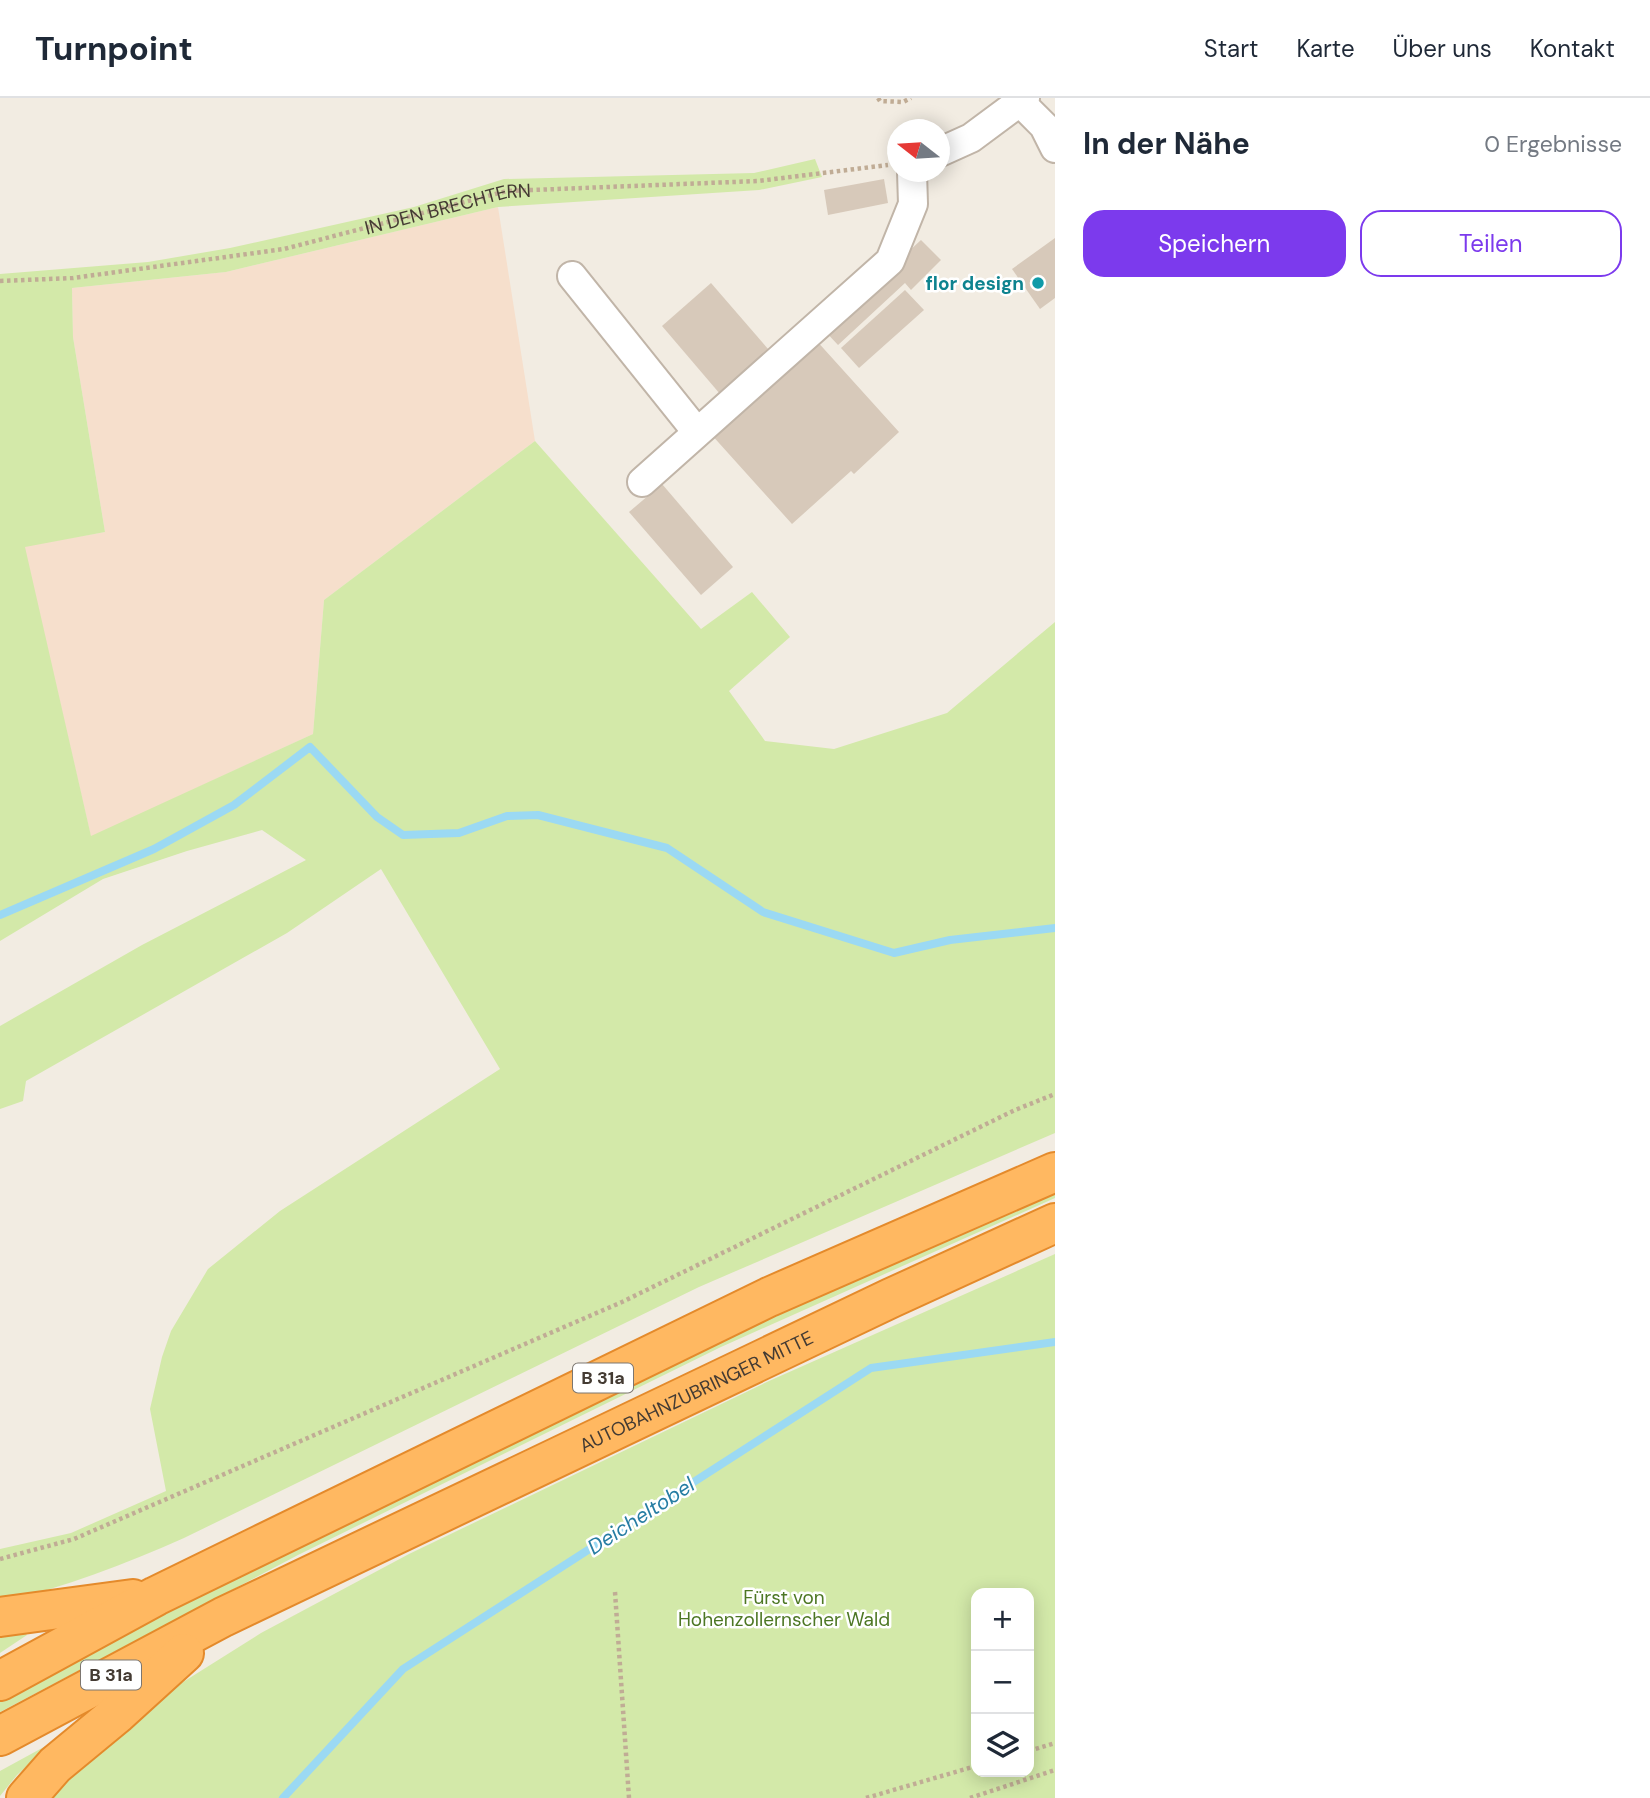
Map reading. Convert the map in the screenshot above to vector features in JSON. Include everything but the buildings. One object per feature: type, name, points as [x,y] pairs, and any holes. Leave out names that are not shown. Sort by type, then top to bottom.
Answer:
[{"type":"highway","name":"B 31a","points":[[0,1681],[156,1596],[769,1297],[1055,1172]]},
{"type":"highway","name":"AUTOBAHNZUBRINGER MITTE","points":[[223,1617],[891,1298],[1055,1223]]},
{"type":"highway","points":[[0,1617],[156,1596]]},
{"type":"highway","name":"B 31a","points":[[0,1735],[223,1617]]},
{"type":"highway","points":[[26,1798],[55,1765],[118,1713],[223,1617]]},
{"type":"lane","points":[[950,147],[971,138],[1023,100],[1044,126],[1055,148]]},
{"type":"lane","points":[[642,482],[890,261],[903,235],[913,204],[912,182]]},
{"type":"lane","points":[[572,276],[697,432]]},
{"type":"path","points":[[878,98],[880,101],[903,102],[911,98]]},
{"type":"path","name":"IN DEN BRECHTERN","points":[[0,281],[73,278],[284,249],[507,191],[758,181],[887,164]]},
{"type":"path","points":[[0,1559],[74,1539],[622,1302],[1015,1110],[1055,1094]]},
{"type":"path","points":[[615,1592],[629,1798]]},
{"type":"path","points":[[1034,1749],[1055,1743]]},
{"type":"path","points":[[866,1798],[971,1767]]},
{"type":"path","points":[[970,1798],[1055,1770]]},
{"type":"shaded area","points":[[498,207],[535,441],[324,600],[313,734],[91,837],[24,546],[105,532],[73,337],[72,288],[226,272]]},
{"type":"green space","points":[[815,159],[822,177],[759,190],[498,207],[226,272],[72,288],[73,337],[105,532],[25,547],[91,836],[313,734],[324,600],[535,441],[701,629],[752,592],[790,637],[729,691],[765,741],[834,749],[947,713],[1055,622],[1055,1133],[699,1287],[184,1538],[94,1574],[0,1602],[0,1549],[71,1533],[166,1491],[150,1409],[171,1331],[208,1269],[280,1211],[500,1069],[381,869],[287,933],[26,1081],[23,1101],[0,1109],[0,1026],[142,945],[306,860],[262,830],[103,879],[0,941],[0,274],[148,262],[230,248],[414,207],[504,179],[754,173]]},
{"type":"green space","points":[[1055,1185],[1055,1198],[721,1347],[298,1555],[0,1712],[0,1697],[519,1431]]},
{"type":"green space","name":"Fürst von Hohenzollernscher Wald","points":[[1055,1254],[1055,1798],[47,1798],[164,1694],[261,1633],[409,1554],[769,1381]]},
{"type":"green space","points":[[21,1629],[27,1635],[0,1653],[0,1632]]},
{"type":"green space","points":[[53,1742],[17,1775],[0,1796],[0,1771]]},
{"type":"waterway","points":[[0,915],[154,849],[234,805],[310,747],[377,817],[403,835],[459,833],[507,816],[538,815],[667,848],[763,912],[894,953],[950,940],[1055,928]]},
{"type":"waterway","name":"Deicheltobel","points":[[283,1798],[403,1669],[871,1368],[1055,1342]]},
{"type":"place","name":"flor design","points":[[1038,283]]}]
